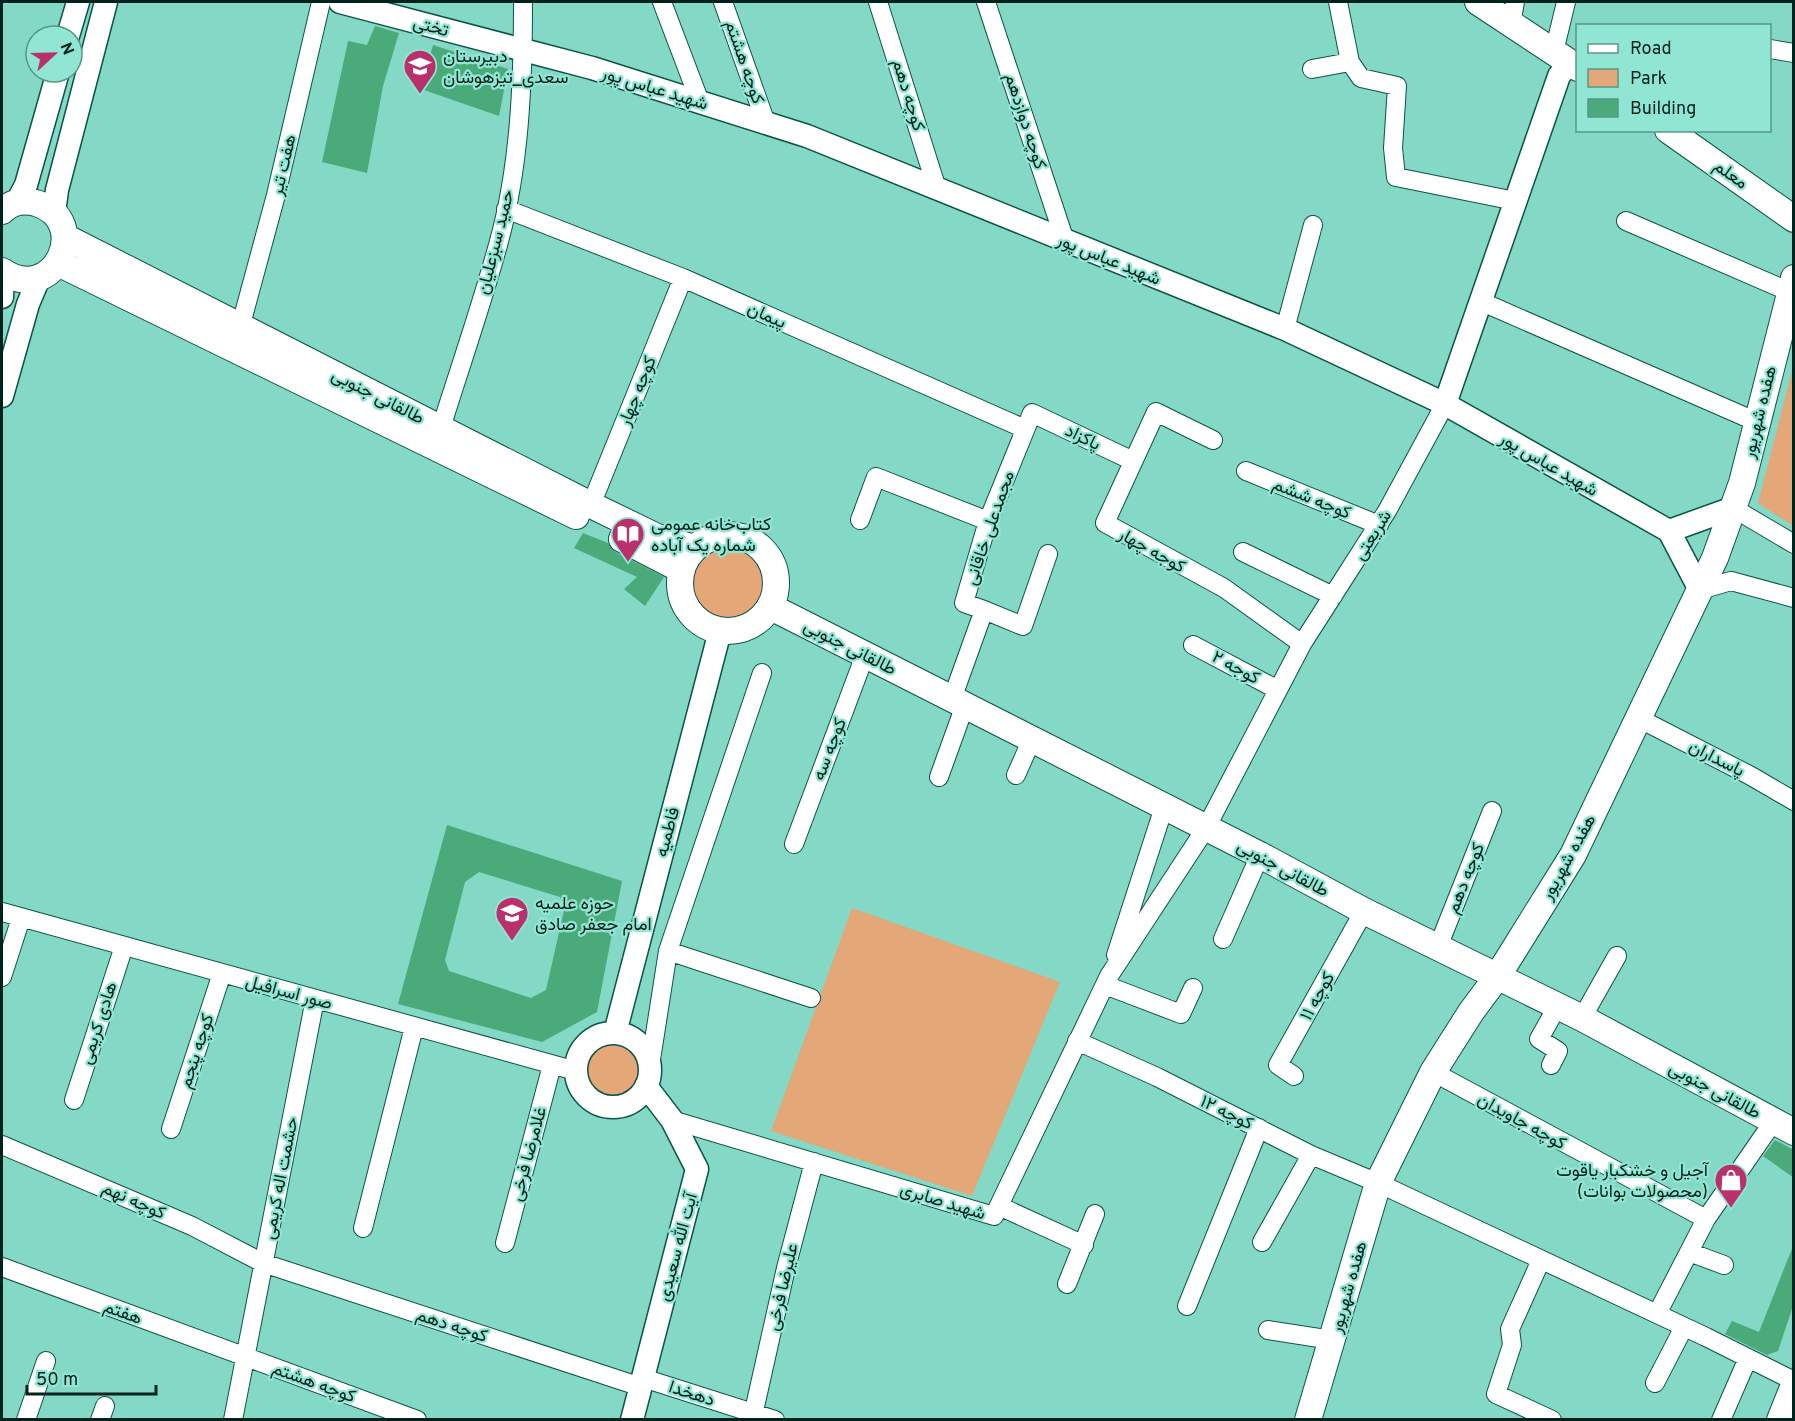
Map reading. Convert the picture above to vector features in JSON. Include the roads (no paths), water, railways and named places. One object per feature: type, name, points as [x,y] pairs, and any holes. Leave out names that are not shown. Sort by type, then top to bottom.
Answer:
[{"type":"main road","points":[[1478,2],[1513,13],[1568,48]]},
{"type":"main road","name":"معلم","points":[[1671,132],[1794,219]]},
{"type":"main road","points":[[2,280],[49,270],[64,251],[65,237],[54,213],[31,202],[9,206]]},
{"type":"main road","name":"طالقانی جنوبی","points":[[65,237],[657,537],[688,559]]},
{"type":"main road","name":"طالقانی جنوبی","points":[[49,270],[688,559]]},
{"type":"main road","name":"هفده شهریور","points":[[1308,1419],[1378,1183],[1433,1072],[1471,1012],[1497,977],[1573,855],[1715,558],[1733,508],[1792,285]]},
{"type":"main road","points":[[721,535],[744,537],[764,549],[772,562],[776,577],[776,592],[771,606],[762,618],[749,627],[735,631],[720,631],[705,625],[688,608],[680,586],[688,559],[707,539],[721,535]]},
{"type":"main road","name":"طالقانی جنوبی","points":[[771,606],[1260,855],[1364,911],[1582,1018],[1784,1127]]},
{"type":"main road","points":[[1780,1419],[1794,1383]]},
{"type":"street","points":[[72,24],[78,2]]},
{"type":"street","points":[[54,213],[57,190],[106,2]]},
{"type":"street","name":"هفت تیر","points":[[240,327],[276,195],[321,2]]},
{"type":"street","name":"تختی","points":[[340,2],[523,51]]},
{"type":"street","name":"حمید سبزعلیان","points":[[441,428],[498,244],[506,209],[519,121],[523,51],[522,2]]},
{"type":"street","points":[[662,2],[700,102]]},
{"type":"street","name":"کوچه هشتم","points":[[723,2],[766,123]]},
{"type":"street","name":"کوچه دهم","points":[[879,2],[937,189]]},
{"type":"street","name":"کوچه دوازدهم","points":[[986,2],[1065,241]]},
{"type":"street","points":[[1338,2],[1350,62],[1361,78],[1397,86],[1393,148],[1396,177],[1515,201]]},
{"type":"street","points":[[1566,2],[1568,48]]},
{"type":"street","name":"شریعتی","points":[[1107,981],[1206,828],[1302,644],[1378,525],[1445,404],[1568,48]]},
{"type":"street","points":[[1771,49],[1794,53]]},
{"type":"street","name":"شهید عباس پور","points":[[523,51],[592,68],[807,136],[1285,329],[1445,404],[1669,531]]},
{"type":"street","points":[[1312,69],[1350,62]]},
{"type":"street","points":[[9,206],[26,185],[55,84]]},
{"type":"street","points":[[52,94],[80,103]]},
{"type":"street","name":"پیمان","points":[[506,209],[683,278],[1029,421]]},
{"type":"street","points":[[1626,221],[1792,285]]},
{"type":"street","points":[[1285,329],[1313,225]]},
{"type":"street","points":[[2,396],[28,304],[49,270]]},
{"type":"street","name":"کوچه چهار","points":[[591,504],[683,278]]},
{"type":"street","points":[[1480,301],[1757,422]]},
{"type":"street","name":"کوجه چهار","points":[[1213,440],[1156,412],[1104,523],[1224,588],[1302,644]]},
{"type":"street","name":"پاکزاد","points":[[1029,421],[1133,461]]},
{"type":"street","name":"مجمدعلی خاقانی","points":[[939,777],[984,610],[964,603],[988,521],[1029,421]]},
{"type":"street","name":"کوچه ششم","points":[[1246,471],[1378,525]]},
{"type":"street","points":[[860,520],[876,477],[988,521]]},
{"type":"street","points":[[1794,544],[1733,508],[1669,531],[1700,590],[1731,581],[1794,598]]},
{"type":"street","points":[[1243,552],[1333,596]]},
{"type":"street","points":[[984,610],[1023,626],[1048,554]]},
{"type":"street","name":"فاطمیه","points":[[615,1033],[720,631]]},
{"type":"street","name":"کوجه ۲","points":[[1193,645],[1278,690]]},
{"type":"street","name":"کوچه سه","points":[[794,844],[865,655]]},
{"type":"street","points":[[648,1076],[647,1056],[634,1039],[615,1033],[602,1034],[591,1039],[580,1054],[576,1071],[585,1094],[605,1106],[629,1103],[648,1076],[668,951],[762,674]]},
{"type":"street","name":"پاسداران","points":[[1638,718],[1751,776],[1794,801]]},
{"type":"street","points":[[1016,775],[1032,739]]},
{"type":"street","points":[[1164,807],[1107,981],[1181,1014],[1193,988]]},
{"type":"street","name":"کوچه دهم","points":[[1438,946],[1492,810]]},
{"type":"street","points":[[1223,939],[1260,855]]},
{"type":"street","name":"کوچه ۱۱","points":[[1294,1076],[1278,1065],[1364,911]]},
{"type":"street","name":"صور اسرافیل","points":[[2,912],[576,1071]]},
{"type":"street","points":[[2,977],[21,918]]},
{"type":"street","name":"هادی کریمی","points":[[74,1100],[124,946]]},
{"type":"street","points":[[668,951],[811,998]]},
{"type":"street","points":[[1582,1018],[1617,956]]},
{"type":"street","name":"کوچه پنجم","points":[[171,1130],[222,973]]},
{"type":"street","name":"شهید صابری","points":[[672,1120],[994,1216],[1107,981]]},
{"type":"street","name":"حشمت اله کریمی","points":[[232,1419],[315,999]]},
{"type":"street","points":[[1551,1065],[1558,1051],[1539,1039],[1557,1006]]},
{"type":"street","points":[[363,1228],[414,1027]]},
{"type":"street","name":"کوچه ۱۲","points":[[1077,1041],[1311,1155],[1378,1183],[1684,1326],[1794,1383]]},
{"type":"street","name":"غلامرضا فرخی","points":[[505,1242],[552,1065]]},
{"type":"street","name":"کوچه جاویدان","points":[[1433,1072],[1706,1219]]},
{"type":"street","name":"آیت الله سعیدی","points":[[632,1419],[697,1169],[648,1076]]},
{"type":"street","points":[[1657,1314],[1706,1219],[1784,1127]]},
{"type":"street","points":[[1186,1306],[1259,1128]]},
{"type":"street","name":"کوچه نهم","points":[[2,1145],[192,1226],[263,1263]]},
{"type":"street","points":[[1262,1242],[1311,1155]]},
{"type":"street","name":"علیرضا فرخی","points":[[753,1416],[786,1268],[814,1162]]},
{"type":"street","points":[[999,1206],[1084,1245]]},
{"type":"street","points":[[1067,1284],[1095,1214]]},
{"type":"street","points":[[1689,1252],[1724,1265]]},
{"type":"street","points":[[1541,1260],[1510,1329],[1512,1345],[1496,1394],[1552,1419]]},
{"type":"street","name":"کوچه دهم","points":[[263,1263],[642,1382]]},
{"type":"street","name":"هفتم","points":[[2,1267],[245,1356]]},
{"type":"street","points":[[1655,1383],[1684,1326]]},
{"type":"street","points":[[1268,1330],[1332,1340]]},
{"type":"street","name":"کوچه هشتم","points":[[245,1356],[417,1419]]},
{"type":"street","points":[[1721,1419],[1748,1358]]},
{"type":"street","points":[[26,1419],[46,1361]]},
{"type":"street","name":"دهخدا","points":[[642,1382],[753,1416],[775,1419]]},
{"type":"place","name":"دبیرستان سعدی_تیزهوشان","points":[[420,95]]},
{"type":"place","name":"کتاب‌خانه عمومی شماره یک آباده","points":[[628,563]]},
{"type":"place","name":"حوزه علمیه امام جعفر صادق","points":[[512,942]]},
{"type":"place","name":"آجیل و خشکبار یاقوت (محصولات بوانات)","points":[[1731,1209]]}]
